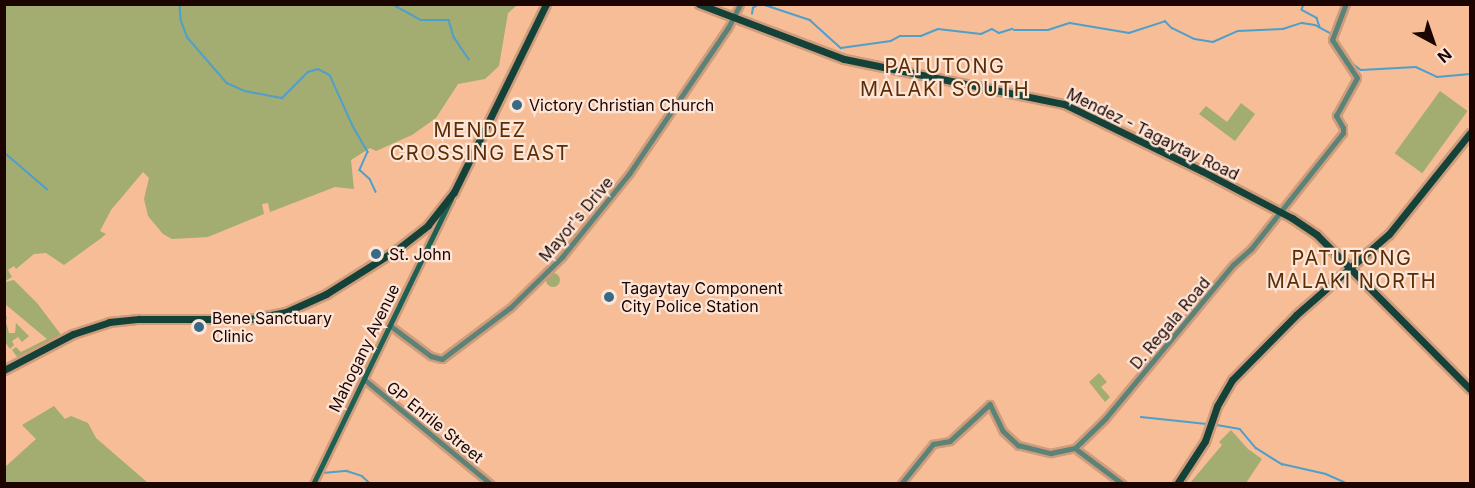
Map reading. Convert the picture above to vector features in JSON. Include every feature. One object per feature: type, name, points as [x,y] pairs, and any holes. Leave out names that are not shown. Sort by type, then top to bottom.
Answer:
[{"type":"main road","points":[[4,370],[73,334],[109,322],[139,319],[250,319],[286,312],[314,301],[410,241],[437,220],[454,192],[546,4]]},
{"type":"main road","points":[[507,84],[546,4]]},
{"type":"main road","name":"Mendez - Tagaytay Road","points":[[699,4],[844,59],[1064,104],[1281,212],[1317,235],[1470,389]]},
{"type":"main road","points":[[1177,483],[1205,441],[1219,401],[1232,380],[1290,320],[1393,230],[1470,133]]},
{"type":"main road","name":"Mahogany Avenue","points":[[314,483],[391,326],[437,220]]},
{"type":"street","points":[[734,18],[740,4]]},
{"type":"street","name":"D. Regala Road","points":[[1076,448],[1176,336],[1281,212],[1343,133],[1343,128],[1336,116],[1356,82],[1357,75],[1334,44],[1333,34],[1346,4]]},
{"type":"street","name":"Mayor's Drive","points":[[391,326],[431,356],[442,359],[510,308],[562,257],[622,182],[734,18]]},
{"type":"street","name":"GP Enrile Street","points":[[364,379],[491,483]]},
{"type":"street","points":[[901,483],[933,444],[950,441],[990,404],[1000,427],[1018,445],[1051,453],[1076,448],[1123,483]]},
{"type":"green space","points":[[5,4],[516,4],[516,6],[508,13],[499,66],[485,79],[458,84],[436,118],[412,135],[376,151],[370,148],[351,160],[354,189],[335,187],[270,212],[268,203],[262,204],[264,214],[208,237],[172,239],[163,234],[148,216],[144,199],[149,178],[143,172],[111,210],[100,231],[106,234],[100,239],[64,265],[46,253],[34,254],[16,269],[14,266],[8,270],[12,277],[5,281]]},
{"type":"green space","points":[[1440,91],[1468,111],[1422,173],[1395,153]]},
{"type":"green space","points":[[1241,103],[1255,114],[1235,141],[1199,114],[1206,106],[1227,122]]},
{"type":"green space","points":[[550,273],[556,273],[560,280],[556,287],[550,287],[546,283],[546,277]]},
{"type":"green space","points":[[14,280],[37,303],[62,336],[18,358],[12,350],[16,347],[21,352],[47,339],[5,304],[5,282]]},
{"type":"green space","points":[[5,315],[9,333],[15,333],[16,323],[29,336],[22,342],[18,337],[12,341],[14,345],[10,349],[5,342]]},
{"type":"green space","points":[[1099,373],[1107,382],[1101,387],[1110,397],[1105,402],[1089,382]]},
{"type":"green space","points":[[54,406],[65,419],[71,416],[88,423],[96,438],[148,483],[5,483],[5,467],[36,439],[22,425]]},
{"type":"green space","points":[[1231,430],[1248,449],[1262,459],[1246,483],[1190,483],[1222,445],[1219,442]]},
{"type":"waterway","points":[[180,4],[181,20],[188,38],[227,83],[245,91],[282,98],[308,72],[318,69],[330,75],[353,126],[368,152],[360,170],[370,179],[376,192]]},
{"type":"waterway","points":[[392,4],[421,20],[449,20],[454,37],[469,59]]},
{"type":"waterway","points":[[752,14],[753,8],[759,4]]},
{"type":"waterway","points":[[762,4],[810,20],[841,48],[891,41],[900,36],[921,36],[938,29],[981,34],[992,29],[999,33],[1012,29]]},
{"type":"waterway","points":[[1304,4],[1302,10],[1317,18],[1320,27]]},
{"type":"waterway","points":[[1014,30],[1048,30],[1070,23],[1129,33],[1165,21],[1172,28],[1195,39],[1213,42],[1238,31],[1283,29],[1302,23],[1315,25],[1332,34]]},
{"type":"waterway","points":[[1335,37],[1352,63],[1361,70],[1416,67],[1437,77],[1470,74]]},
{"type":"waterway","points":[[4,152],[47,189]]},
{"type":"waterway","points":[[1141,417],[1207,424]]},
{"type":"waterway","points":[[1217,425],[1240,429],[1256,448],[1282,464],[1326,474],[1348,484]]},
{"type":"waterway","points":[[323,473],[347,471],[362,476],[371,484]]},
{"type":"place","name":"Victory Christian Church","points":[[517,105]]},
{"type":"place","name":"St. John","points":[[376,254]]},
{"type":"place","name":"Tagaytay Component City Police Station","points":[[609,297]]},
{"type":"place","name":"Bene Sanctuary Clinic","points":[[199,327]]},
{"type":"district","name":"PATUTONG MALAKI SOUTH","points":[[945,78]]},
{"type":"district","name":"MENDEZ CROSSING EAST","points":[[480,142]]},
{"type":"district","name":"PATUTONG MALAKI NORTH","points":[[1352,270]]}]
